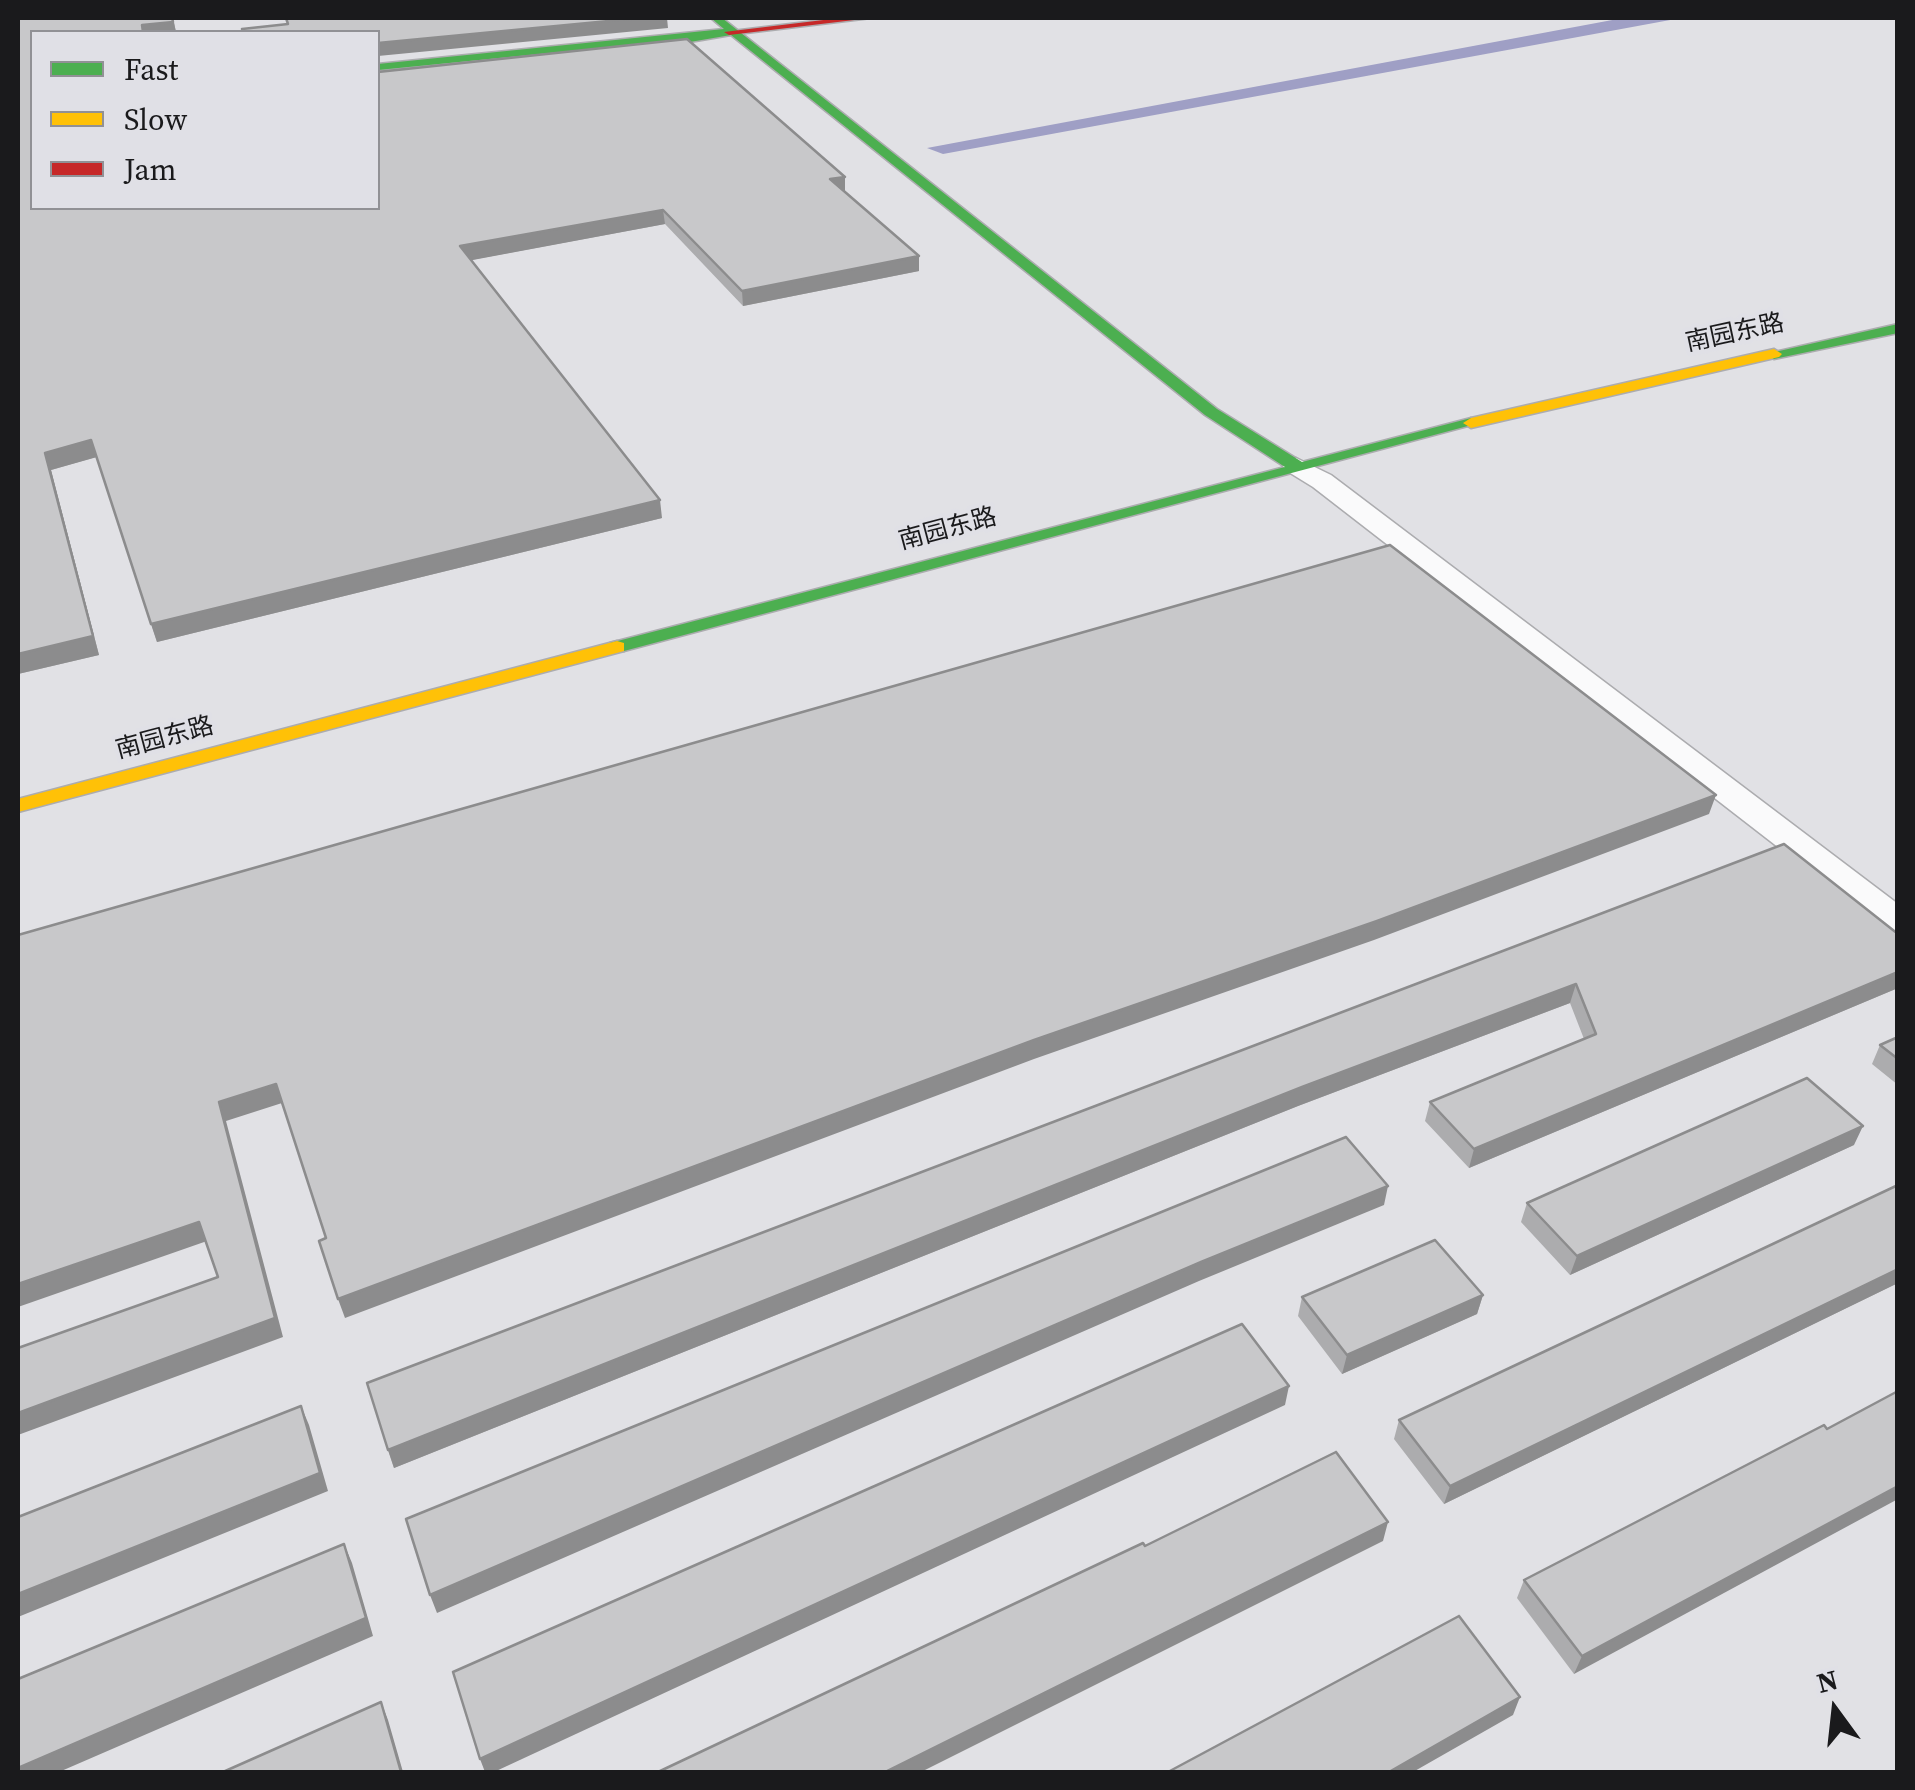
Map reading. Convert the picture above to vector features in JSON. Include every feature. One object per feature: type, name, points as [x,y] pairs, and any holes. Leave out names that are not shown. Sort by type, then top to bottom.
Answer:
[{"type":"main road","points":[[380,67],[722,25],[866,18]]},
{"type":"main road","points":[[380,76],[677,44],[722,25]]},
{"type":"main road","points":[[722,25],[1212,412],[1285,461]]},
{"type":"main road","name":"南园东路","points":[[18,806],[1285,461],[1558,382],[1898,311]]},
{"type":"main road","name":"南园东路","points":[[18,788],[1285,461],[1898,328]]},
{"type":"street","points":[[1285,461],[1322,481],[1898,922]]},
{"type":"water","points":[[1623,18],[1681,18],[943,154],[927,148]]},
{"type":"building","points":[[18,18],[172,18],[173,22],[142,25],[143,30],[30,30],[30,210],[380,210],[380,72],[687,39],[845,177],[830,179],[919,256],[742,291],[663,210],[460,246],[660,500],[151,624],[91,440],[45,453],[93,636],[18,654]]},
{"type":"building","points":[[286,18],[640,18],[380,43],[380,30],[242,29],[288,24]]},
{"type":"building","points":[[1390,545],[1716,795],[1377,921],[1034,1040],[338,1299],[319,1241],[326,1238],[276,1084],[219,1102],[275,1318],[18,1413],[18,1348],[218,1277],[199,1222],[18,1284],[18,935]]},
{"type":"building","points":[[1784,844],[1898,934],[1898,972],[1474,1149],[1430,1102],[1596,1034],[1576,984],[1302,1087],[388,1450],[367,1383]]},
{"type":"building","points":[[1898,1037],[1898,1059],[1880,1045]]},
{"type":"building","points":[[1807,1078],[1863,1126],[1577,1256],[1527,1203]]},
{"type":"building","points":[[1346,1137],[1388,1186],[1201,1262],[430,1595],[406,1519]]},
{"type":"building","points":[[1898,1185],[1898,1269],[1450,1486],[1399,1420]]},
{"type":"building","points":[[1435,1240],[1483,1295],[1347,1355],[1302,1297]]},
{"type":"building","points":[[1242,1324],[1289,1386],[480,1759],[453,1672]]},
{"type":"building","points":[[1898,1391],[1898,1486],[1582,1656],[1524,1580],[1824,1425],[1827,1429]]},
{"type":"building","points":[[301,1406],[320,1473],[18,1594],[18,1517]]},
{"type":"building","points":[[1336,1452],[1388,1522],[885,1772],[658,1772],[1143,1543],[1145,1546]]},
{"type":"building","points":[[344,1544],[366,1618],[18,1768],[18,1679]]},
{"type":"building","points":[[1459,1616],[1520,1697],[1389,1772],[1168,1772]]},
{"type":"building","points":[[381,1702],[401,1772],[223,1772]]},
{"type":"traffic: fast","points":[[716,18],[1211,412],[1296,466]]},
{"type":"traffic: fast","points":[[380,67],[729,32],[625,50]]},
{"type":"traffic: fast","points":[[1774,354],[1898,328]]},
{"type":"traffic: fast","points":[[617,647],[1471,423]]},
{"type":"traffic: slow","points":[[1471,423],[1774,354]]},
{"type":"traffic: slow","points":[[18,806],[617,647]]},
{"type":"traffic: jam","points":[[729,32],[866,18]]}]
